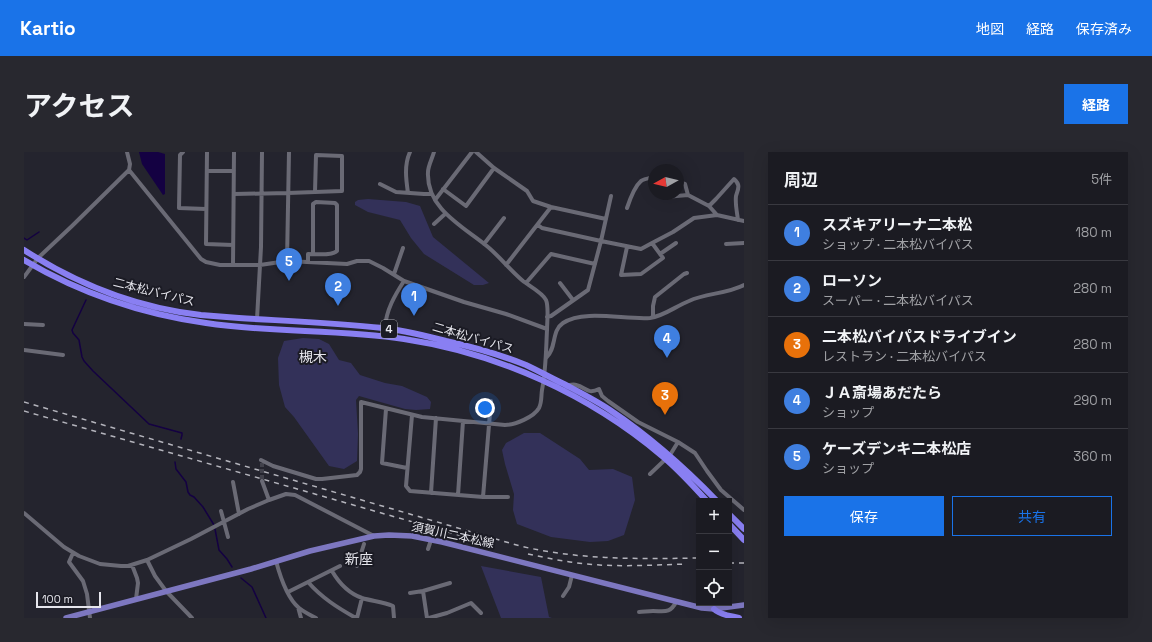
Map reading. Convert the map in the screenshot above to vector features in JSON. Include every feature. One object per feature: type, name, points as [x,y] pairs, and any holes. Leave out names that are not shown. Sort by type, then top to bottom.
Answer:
[{"type":"highway","name":"二本松バイパス","points":[[24,250],[75,278],[99,289],[157,306],[200,315],[320,322],[385,328],[466,346],[525,365],[641,438],[697,480],[714,498]]},
{"type":"highway","name":"二本松バイパス","points":[[24,260],[75,286],[120,304],[151,313],[207,324],[366,334],[411,340],[433,344],[477,356],[521,371],[545,377],[581,393],[608,409],[658,445],[704,498]]},
{"type":"highway","points":[[732,517],[744,529]]},
{"type":"highway","points":[[732,527],[744,540]]},
{"type":"highway","points":[[714,608],[717,612],[722,614],[739,618]]},
{"type":"main road","name":"須賀川二本松線","points":[[66,618],[251,569],[310,551],[374,536],[389,535],[412,536],[431,540],[572,574],[702,608],[744,605]]},
{"type":"street","points":[[127,152],[129,158],[129,170],[201,259],[212,264],[260,265],[287,261],[347,264],[369,261],[404,280],[464,302],[506,314],[547,329]]},
{"type":"street","points":[[183,152],[180,155],[180,208],[206,209]]},
{"type":"street","points":[[207,152],[206,244],[233,245]]},
{"type":"street","points":[[233,265],[234,152]]},
{"type":"street","points":[[258,319],[262,152]]},
{"type":"street","points":[[287,261],[289,152]]},
{"type":"street","points":[[408,193],[406,168],[410,152]]},
{"type":"street","points":[[261,460],[273,466],[322,480],[357,475],[361,469],[361,402],[412,415],[463,421],[511,424],[528,417],[537,410],[541,403],[546,358],[546,299],[506,265],[499,256],[446,214],[435,200],[428,181],[428,171],[434,152]]},
{"type":"street","points":[[435,200],[472,152]]},
{"type":"street","points":[[476,152],[494,168],[527,191],[533,201],[606,219]]},
{"type":"street","points":[[234,194],[288,193],[315,192],[342,191],[342,156],[316,155],[315,192]]},
{"type":"street","points":[[443,189],[466,206],[494,168]]},
{"type":"street","points":[[24,277],[38,258],[129,170]]},
{"type":"street","points":[[207,171],[234,171]]},
{"type":"street","points":[[626,208],[637,186],[643,179],[648,178]]},
{"type":"street","points":[[709,206],[734,179],[737,182],[739,189],[736,196],[738,220]]},
{"type":"street","points":[[380,184],[396,192],[432,194]]},
{"type":"street","points":[[684,184],[688,195]]},
{"type":"street","points":[[684,195],[688,195],[709,206],[717,215]]},
{"type":"street","points":[[547,316],[551,316],[588,290],[611,196]]},
{"type":"street","points":[[310,262],[308,254],[313,254],[334,254],[337,251],[337,205],[335,203],[316,202],[313,204],[313,254]]},
{"type":"street","points":[[506,265],[551,206]]},
{"type":"street","points":[[434,224],[446,214]]},
{"type":"street","points":[[538,225],[542,228],[641,249],[673,232],[694,218],[717,215],[744,221]]},
{"type":"street","points":[[484,244],[504,218]]},
{"type":"street","points":[[627,247],[621,275],[641,274],[663,258],[652,243]]},
{"type":"street","points":[[660,254],[676,243]]},
{"type":"street","points":[[726,244],[744,243]]},
{"type":"street","points":[[394,274],[404,248]]},
{"type":"street","points":[[526,283],[551,254],[595,264]]},
{"type":"street","points":[[653,317],[655,297],[687,273]]},
{"type":"street","points":[[385,328],[394,296],[404,280]]},
{"type":"street","points":[[560,283],[573,300]]},
{"type":"street","points":[[546,358],[552,352],[559,327],[563,323],[576,318],[588,316],[653,317],[666,313],[698,297],[726,291],[744,285]]},
{"type":"street","points":[[24,324],[43,325]]},
{"type":"street","points":[[24,350],[63,355]]},
{"type":"street","points":[[566,386],[576,385],[588,391],[599,389],[602,396],[608,402],[638,422],[678,442],[695,453],[721,490],[744,510]]},
{"type":"street","points":[[484,497],[488,423],[491,401]]},
{"type":"street","points":[[386,409],[382,463],[407,468]]},
{"type":"street","points":[[412,415],[406,486],[410,491],[484,497],[508,497]]},
{"type":"street","points":[[430,493],[436,418]]},
{"type":"street","points":[[458,495],[463,421]]},
{"type":"street","points":[[650,474],[668,457],[678,442]]},
{"type":"street","points":[[262,481],[269,500]]},
{"type":"street","points":[[233,482],[238,514]]},
{"type":"street","points":[[24,513],[64,547],[74,553],[100,564],[116,566],[132,565],[147,560],[238,514],[286,494],[295,495],[374,536]]},
{"type":"street","points":[[221,511],[228,537]]},
{"type":"street","points":[[428,549],[431,540]]},
{"type":"street","points":[[357,566],[364,544]]},
{"type":"street","points":[[74,553],[70,562],[83,581],[90,618]]},
{"type":"street","points":[[147,560],[155,576],[166,591],[192,618]]},
{"type":"street","points":[[276,561],[280,575],[288,592],[298,607],[301,618]]},
{"type":"street","points":[[132,565],[138,583],[136,599]]},
{"type":"street","points":[[288,592],[340,566]]},
{"type":"street","points":[[332,571],[342,586],[354,594],[362,598],[393,606],[394,618]]},
{"type":"street","points":[[563,596],[569,587],[572,574]]},
{"type":"street","points":[[308,582],[326,600],[357,618],[362,598]]},
{"type":"street","points":[[410,593],[423,591],[450,583]]},
{"type":"street","points":[[423,591],[428,618],[447,613],[471,603],[481,614]]},
{"type":"street","points":[[639,612],[666,611],[673,607],[676,602]]},
{"type":"street","points":[[298,607],[316,618]]},
{"type":"shaded area","points":[[139,152],[158,152],[165,154],[165,194],[163,195],[142,164]]},
{"type":"shaded area","points":[[368,199],[406,202],[420,206],[433,237],[489,283],[474,285],[424,254],[411,238],[400,220],[368,212],[355,205],[355,202],[358,200]]},
{"type":"shaded area","points":[[303,338],[319,339],[329,344],[339,360],[351,363],[360,375],[385,383],[402,386],[427,397],[431,402],[430,409],[405,409],[359,396],[356,400],[358,434],[357,461],[344,469],[329,466],[294,417],[285,407],[279,385],[278,358],[284,341]]},
{"type":"shaded area","points":[[524,433],[540,433],[580,459],[589,470],[613,469],[632,477],[635,500],[624,535],[608,541],[590,542],[551,537],[517,524],[513,510],[514,494],[502,450],[506,443]]},
{"type":"shaded area","points":[[481,566],[541,577],[549,617],[552,618],[501,618]]},
{"type":"waterway","points":[[24,238],[27,240],[39,232]]},
{"type":"waterway","points":[[86,300],[72,330],[79,340],[84,361],[149,424],[182,433],[181,439]]},
{"type":"waterway","points":[[175,462],[176,469],[186,482],[188,492],[203,507],[214,525]]},
{"type":"waterway","points":[[215,529],[219,550],[232,567]]},
{"type":"waterway","points":[[241,578],[252,587],[266,618]]},
{"type":"tunnel","points":[[262,463],[262,481]]},
{"type":"railway","points":[[24,402],[520,546],[542,551],[609,558],[696,558]]},
{"type":"railway","points":[[24,411],[462,536]]},
{"type":"railway","points":[[528,554],[565,561],[599,565],[628,566],[687,564]]},
{"type":"railway","points":[[732,563],[744,563]]},
{"type":"place","name":"ケーズデンキ二本松店","points":[[289,281]]},
{"type":"place","name":"ローソン","points":[[338,306]]},
{"type":"place","name":"スズキアリーナ二本松","points":[[414,316]]},
{"type":"place","name":"ＪＡ斎場あだたら","points":[[667,358]]},
{"type":"place","name":"二本松バイパスドライブイン","points":[[665,415]]},
{"type":"district","name":"槻木","points":[[313,357]]},
{"type":"district","name":"新座","points":[[359,559]]}]
